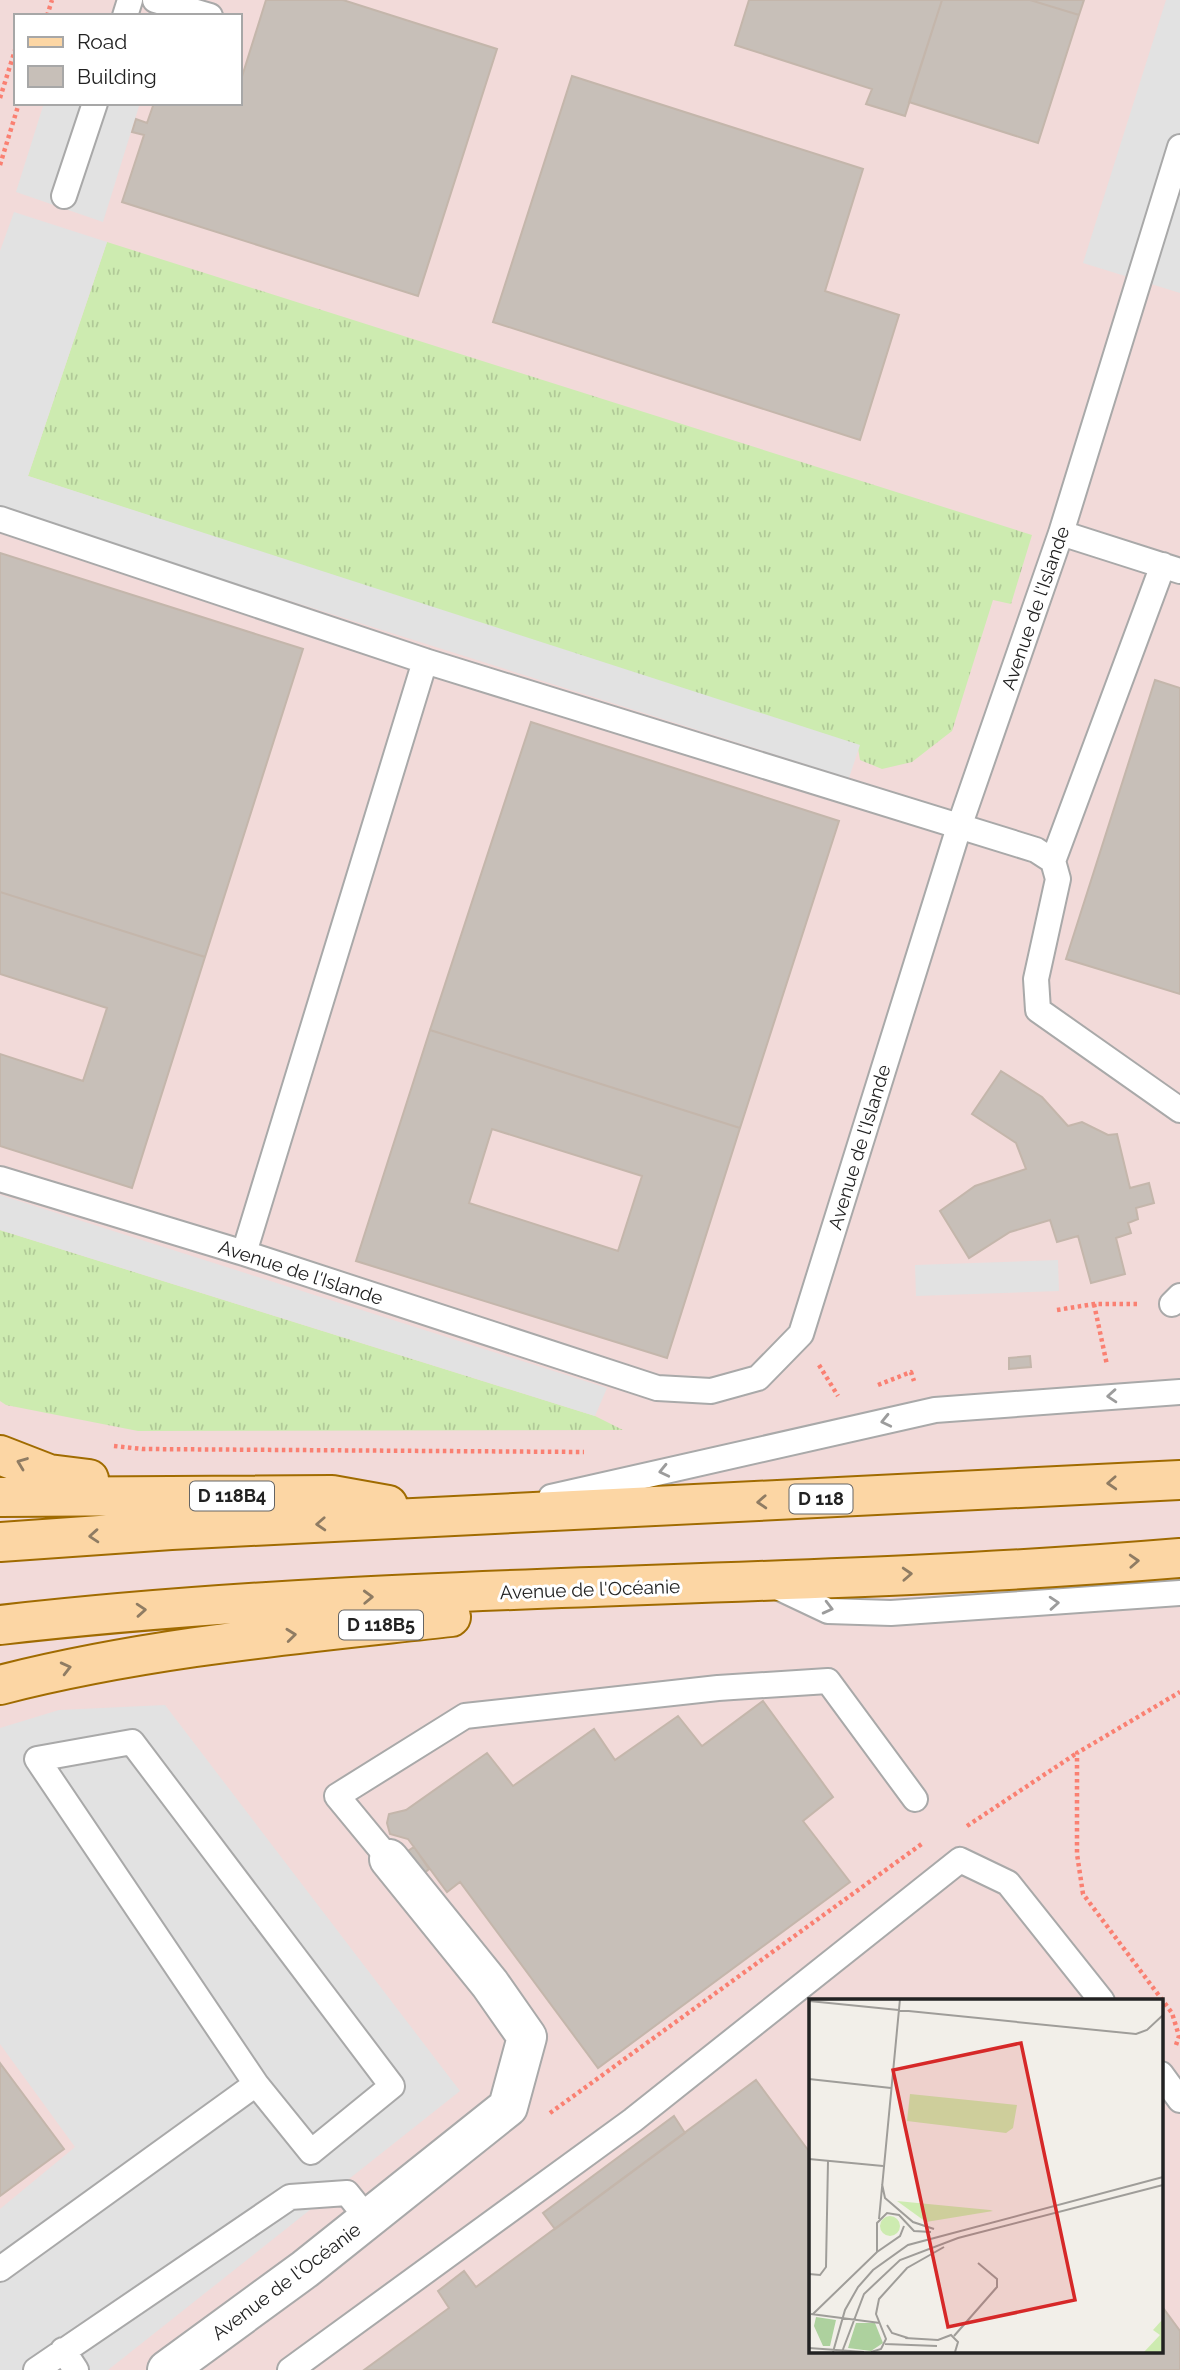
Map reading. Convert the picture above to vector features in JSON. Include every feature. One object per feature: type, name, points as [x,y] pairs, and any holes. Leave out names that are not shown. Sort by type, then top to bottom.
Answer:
[{"type":"main road","name":"D 118B4","points":[[0,1455],[49,1474],[121,1483],[332,1496],[462,1517]]},
{"type":"main road","name":"D 118","points":[[0,1542],[1180,1480]]},
{"type":"main road","name":"D 118B4","points":[[0,1497],[332,1496]]},
{"type":"main road","name":"Avenue de l'Océanie","points":[[0,1625],[258,1601],[766,1582],[1180,1558]]},
{"type":"main road","name":"D 118B5","points":[[0,1685],[83,1663],[225,1642],[766,1582]]},
{"type":"street","name":"Avenue de l'Océanie","points":[[167,2370],[368,2219],[508,2107],[527,2036],[490,1984],[389,1859]]},
{"type":"lane","points":[[155,0],[203,14]]},
{"type":"lane","points":[[64,196],[94,105]]},
{"type":"lane","name":"Avenue de l'Islande","points":[[0,1179],[244,1253],[657,1388],[711,1391],[758,1378],[801,1334],[959,827],[1061,533],[1180,147]]},
{"type":"lane","points":[[0,519],[425,661],[1037,850],[1053,861]]},
{"type":"lane","points":[[1061,533],[1171,568],[1053,861],[1058,879],[1036,979],[1038,1010],[1180,1110]]},
{"type":"lane","points":[[244,1253],[425,661]]},
{"type":"lane","points":[[462,1517],[935,1410],[1180,1392]]},
{"type":"lane","points":[[766,1582],[828,1611],[891,1613],[1180,1593]]},
{"type":"lane","points":[[389,1859],[337,1796],[465,1716],[718,1688],[828,1681],[915,1799]]},
{"type":"lane","points":[[132,1742],[392,2086],[311,2152],[256,2084],[69,1805],[37,1759],[132,1742]]},
{"type":"lane","points":[[290,2370],[633,2120],[960,1860],[1008,1883],[1100,1999]]},
{"type":"lane","points":[[0,2269],[256,2084]]},
{"type":"lane","points":[[37,2370],[70,2360],[290,2197],[347,2193],[368,2219]]},
{"type":"path","points":[[0,98],[14,53]]},
{"type":"path","points":[[0,164],[18,105]]},
{"type":"path","points":[[1057,1310],[1094,1304],[1176,1300]]},
{"type":"path","points":[[1094,1304],[1109,1372]]},
{"type":"path","points":[[801,1334],[839,1399]]},
{"type":"path","points":[[1093,1365],[1119,1363]]},
{"type":"path","points":[[907,1390],[927,1382]]},
{"type":"path","points":[[104,1445],[142,1449],[593,1452]]},
{"type":"path","points":[[957,1832],[1077,1753],[1180,1692]]},
{"type":"path","points":[[1077,1753],[1077,1854],[1083,1894],[1161,1999]]},
{"type":"path","points":[[545,2116],[912,1848],[933,1840]]},
{"type":"path","points":[[1162,2001],[1171,2013],[1179,2036],[1169,2085]]},
{"type":"shaded area","points":[[0,0],[1180,0],[1180,2370],[0,2370]]},
{"type":"shaded area","points":[[1166,0],[1180,0],[1180,293],[1083,263]]},
{"type":"shaded area","points":[[43,105],[139,105],[103,222],[16,192]]},
{"type":"shaded area","points":[[14,212],[107,242],[28,476],[860,745],[849,778],[0,509],[0,251]]},
{"type":"shaded area","points":[[0,1195],[607,1388],[595,1416],[0,1230]]},
{"type":"shaded area","points":[[1058,1260],[1059,1291],[916,1296],[915,1265]]},
{"type":"shaded area","points":[[165,1705],[460,2091],[108,2370],[0,2370],[0,2209],[75,2147],[0,2044],[0,1728],[59,1710]]},
{"type":"green space","points":[[107,242],[1032,535],[1011,604],[993,600],[952,731],[912,762],[882,769],[860,760],[858,748],[28,476]]},
{"type":"green space","points":[[0,1230],[595,1416],[623,1430],[138,1431],[6,1405],[0,1401]]},
{"type":"building","points":[[266,0],[343,0],[497,49],[418,296],[122,202],[144,135],[132,132],[136,119],[147,123],[153,105],[242,105],[242,77]]},
{"type":"building","points":[[749,0],[942,0],[905,116],[866,104],[872,89],[735,45]]},
{"type":"building","points":[[942,0],[1030,0],[1079,15],[1038,143],[909,102]]},
{"type":"building","points":[[1030,0],[1084,0],[1079,15]]},
{"type":"building","points":[[572,76],[863,169],[825,291],[899,315],[860,440],[493,322]]},
{"type":"building","points":[[0,553],[303,649],[205,957],[0,892]]},
{"type":"building","points":[[1155,680],[1180,688],[1180,994],[1066,959]]},
{"type":"building","points":[[531,722],[839,821],[740,1128],[430,1030]]},
{"type":"building","points":[[0,892],[205,957],[132,1188],[0,1146],[0,1054],[83,1081],[107,1008],[0,974]]},
{"type":"building","points":[[430,1030],[740,1128],[667,1358],[356,1261]],"holes":[[[492,1129],[642,1176],[618,1251],[469,1203]]]},
{"type":"building","points":[[1001,1071],[1042,1097],[1068,1126],[1082,1122],[1108,1135],[1117,1134],[1130,1188],[1149,1183],[1154,1203],[1136,1208],[1138,1219],[1128,1223],[1131,1233],[1116,1238],[1125,1274],[1091,1283],[1078,1236],[1057,1242],[1050,1220],[1010,1232],[969,1258],[940,1211],[975,1186],[1026,1169],[1016,1143],[972,1114]]},
{"type":"building","points":[[1030,1356],[1031,1367],[1009,1369],[1009,1358]]},
{"type":"building","points":[[763,1701],[833,1797],[803,1821],[850,1882],[598,2068],[460,1882],[447,1892],[408,1839],[390,1834],[387,1823],[389,1814],[406,1810],[487,1753],[513,1786],[594,1729],[615,1760],[678,1716],[702,1746]]},
{"type":"building","points":[[414,1847],[429,1869],[422,1875],[405,1853]]},
{"type":"building","points":[[0,2063],[64,2149],[0,2196]]},
{"type":"building","points":[[756,2080],[809,2151],[809,2352],[1162,2352],[1162,2306],[1180,2331],[1180,2370],[364,2370],[449,2308],[438,2291],[464,2271],[476,2287]]},
{"type":"building","points":[[674,2116],[685,2133],[555,2229],[543,2213]]}]
